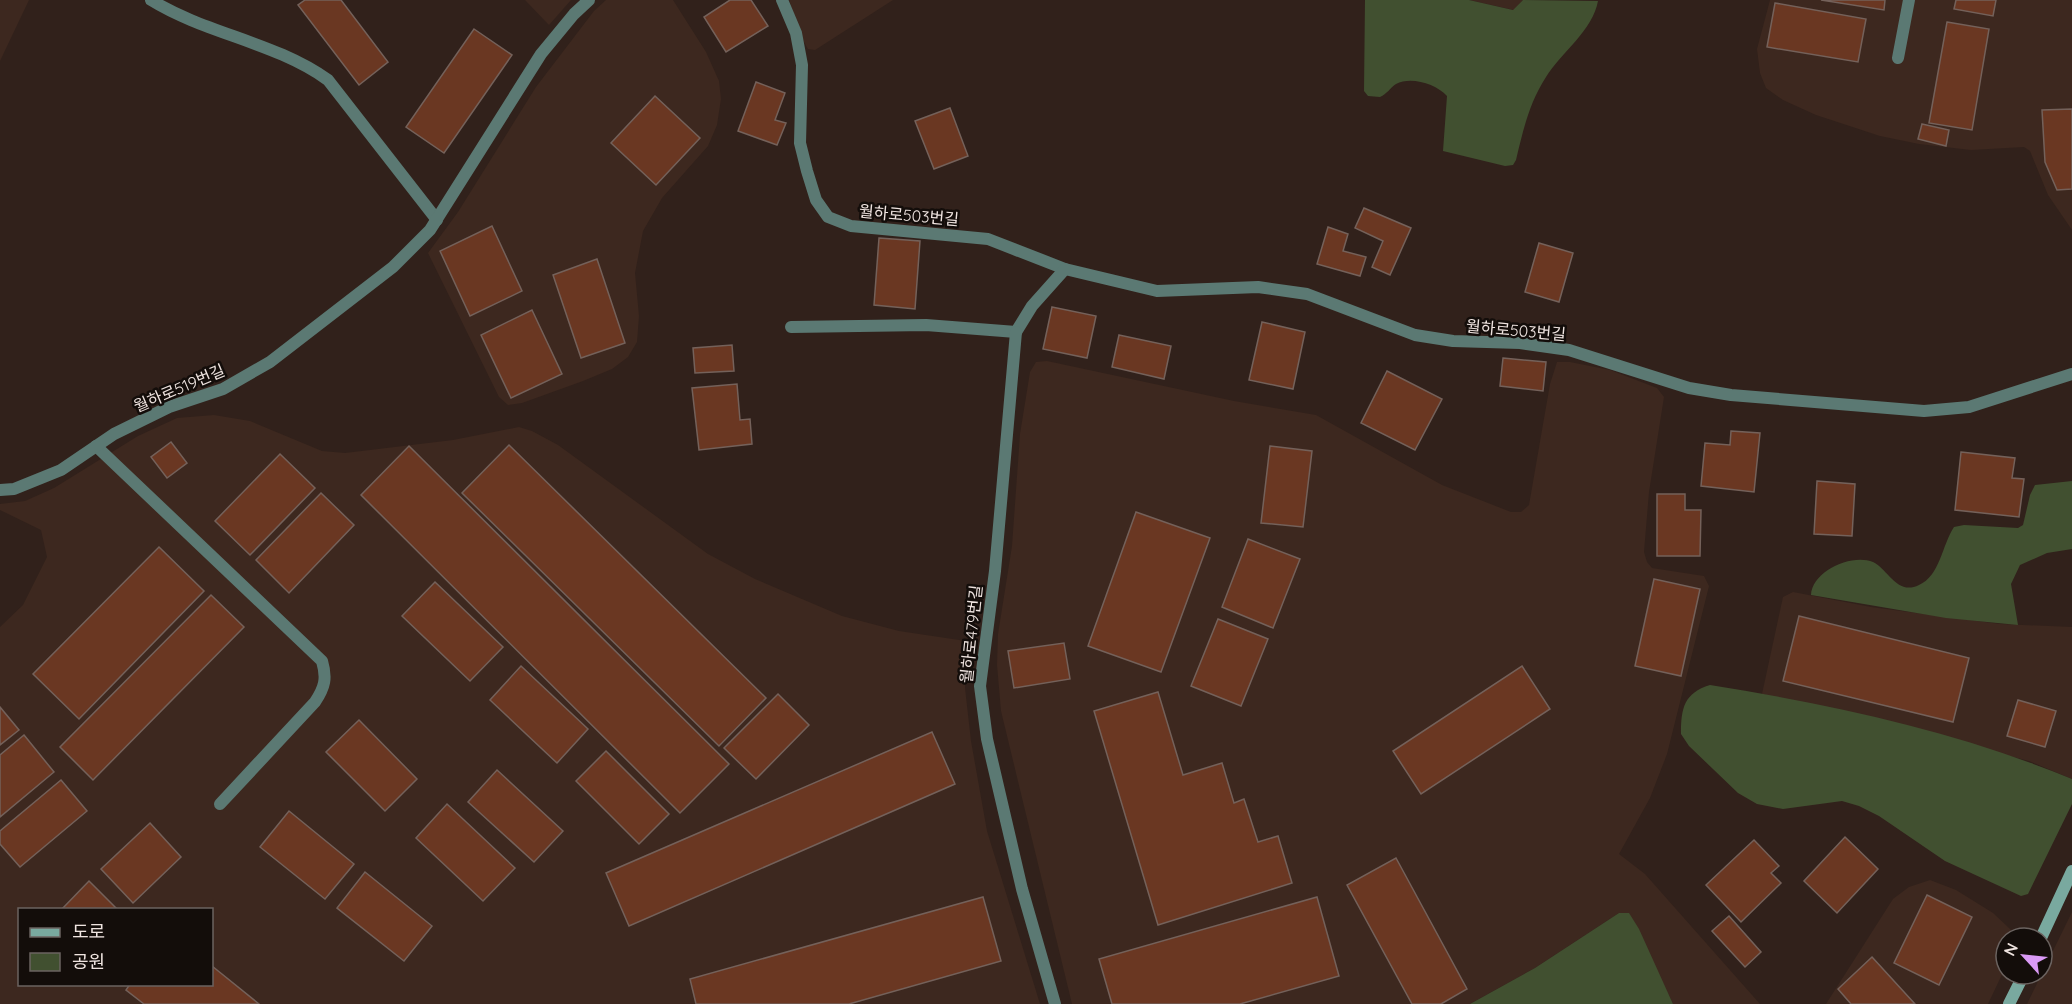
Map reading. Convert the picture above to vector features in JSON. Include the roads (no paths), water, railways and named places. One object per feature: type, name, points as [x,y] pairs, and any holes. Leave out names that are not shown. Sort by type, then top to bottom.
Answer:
[{"type":"street","points":[[2047,926],[2072,871]]},
{"type":"street","points":[[2009,1004],[2018,986]]},
{"type":"lane","points":[[151,0],[195,22],[310,67],[328,80],[437,220]]},
{"type":"lane","name":"월하로519번길","points":[[0,490],[14,489],[61,470],[114,434],[169,407],[223,389],[270,362],[393,267],[437,220],[541,54],[574,14],[589,0]]},
{"type":"lane","name":"월하로503번길","points":[[782,0],[796,33],[802,65],[800,143],[816,200],[828,217],[851,226],[988,239],[1065,269],[1156,291],[1258,287],[1307,294],[1415,335],[1453,341],[1520,343],[1569,350],[1689,388],[1778,400],[1924,411],[1969,407],[2072,374]]},
{"type":"lane","points":[[1898,58],[1909,0]]},
{"type":"lane","points":[[791,327],[926,325],[1016,332],[1032,306],[1065,269]]},
{"type":"lane","name":"월하로479번길","points":[[1016,332],[995,571],[980,686],[987,739],[1022,889],[1056,1004]]},
{"type":"lane","points":[[96,446],[322,661],[326,675],[324,688],[315,702],[220,804]]}]
